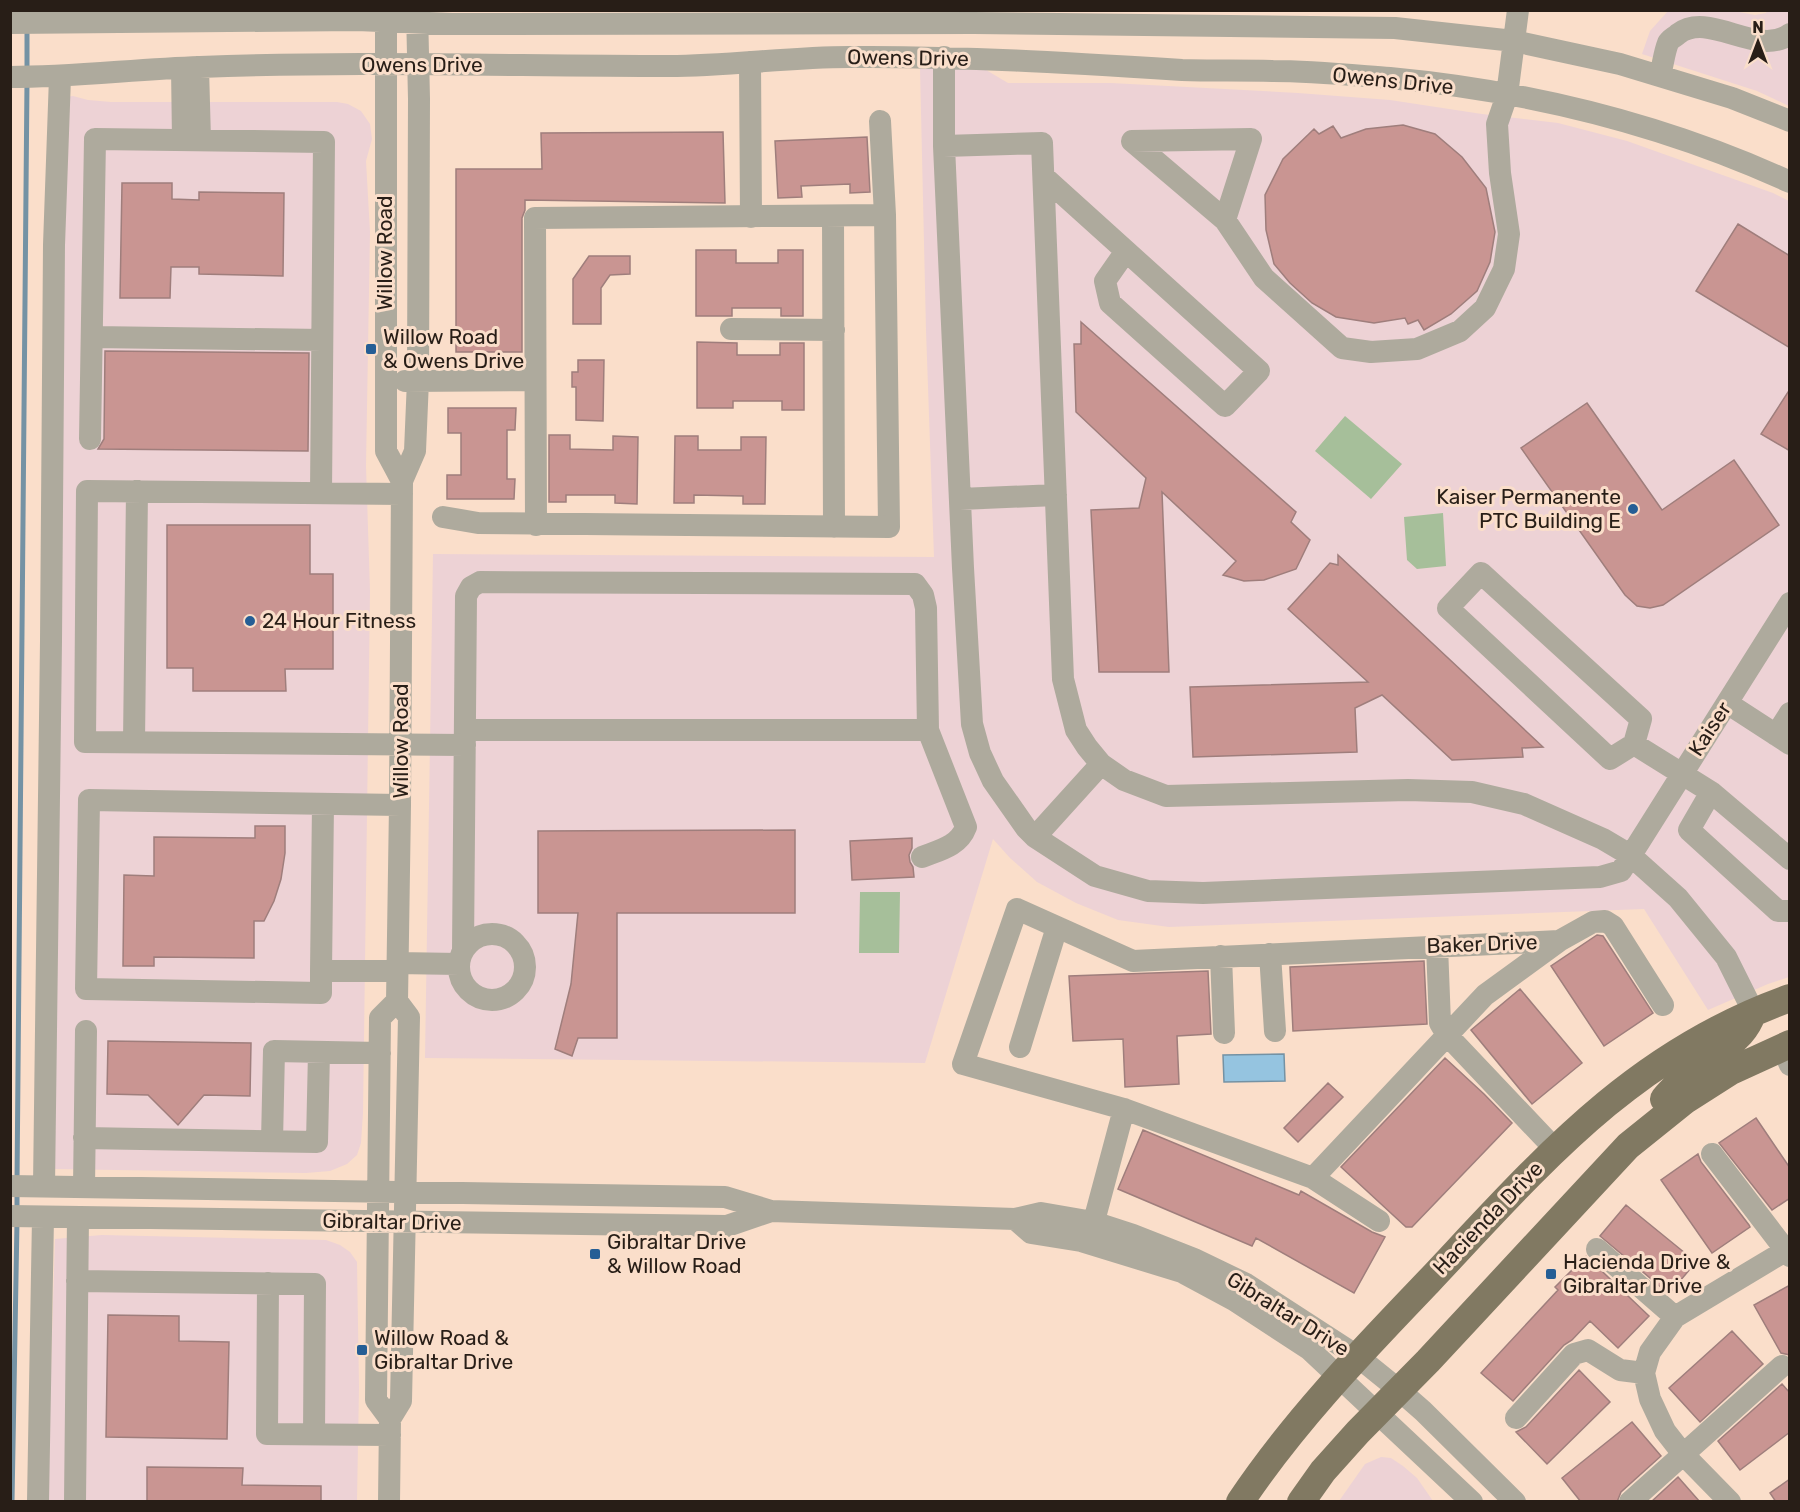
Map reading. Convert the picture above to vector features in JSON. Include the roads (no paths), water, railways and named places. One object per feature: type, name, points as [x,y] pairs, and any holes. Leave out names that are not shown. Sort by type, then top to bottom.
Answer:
[{"type":"main road","name":"Hacienda Drive","points":[[1240,1502],[1266,1462],[1348,1367],[1555,1149],[1589,1117],[1642,1074],[1698,1039],[1753,1011],[1790,998]]},
{"type":"main road","points":[[1301,1502],[1323,1471],[1377,1412],[1628,1146],[1673,1089],[1735,1040],[1746,1027],[1753,1011]]},
{"type":"main road","points":[[1628,1146],[1684,1101],[1731,1071],[1788,1044]]},
{"type":"street","points":[[1225,220],[1251,139],[1132,141],[1225,220],[1264,278],[1342,348],[1371,352],[1417,349],[1460,331],[1485,308],[1504,269],[1509,234],[1500,173],[1497,124],[1507,95],[1518,10]]},
{"type":"street","name":"Owens Drive","points":[[10,23],[58,19],[386,16],[974,23],[1187,18],[1395,28],[1514,41],[1565,51],[1660,75],[1732,98],[1790,122]]},
{"type":"street","name":"Willow Road","points":[[386,16],[386,451],[402,487]]},
{"type":"street","name":"Willow Road","points":[[389,1502],[390,1427],[401,1401],[409,1017],[397,1001],[397,967],[402,487],[415,451],[418,381],[419,63],[417,16]]},
{"type":"street","points":[[1660,75],[1669,41],[1686,28],[1702,27],[1758,41],[1783,39],[1790,34]]},
{"type":"street","name":"Owens Drive","points":[[10,77],[55,77],[190,68],[419,63],[672,66],[846,57],[944,57],[1192,70],[1326,74],[1393,79],[1507,95],[1580,109],[1645,126],[1706,146],[1790,182]]},
{"type":"street","name":"Kaiser","points":[[944,57],[944,146],[972,724],[980,753],[993,781],[1026,828],[1035,837],[1095,876],[1148,891],[1203,893],[1600,877],[1621,871],[1727,703],[1783,626],[1790,603]]},
{"type":"street","points":[[750,62],[751,217]]},
{"type":"street","points":[[190,68],[192,140]]},
{"type":"street","points":[[44,1186],[55,77]]},
{"type":"street","points":[[443,517],[478,523],[536,525],[889,527],[885,215],[880,121]]},
{"type":"street","points":[[90,439],[95,139],[324,141],[321,493]]},
{"type":"street","points":[[944,146],[1042,143],[1063,679],[1076,730],[1101,764],[1124,780],[1166,796],[1408,790],[1472,792],[1524,804],[1603,839],[1630,855],[1678,898],[1726,957],[1753,1011]]},
{"type":"street","points":[[1044,177],[1259,371],[1225,406],[1110,303],[1105,281],[1126,251]]},
{"type":"street","points":[[536,525],[534,218],[885,215]]},
{"type":"street","points":[[833,216],[834,527]]},
{"type":"street","points":[[731,329],[834,330]]},
{"type":"street","points":[[93,337],[322,340]]},
{"type":"street","points":[[386,381],[535,380]]},
{"type":"street","points":[[402,487],[321,493],[87,491],[85,742],[401,745],[465,737],[928,730]]},
{"type":"street","points":[[134,742],[136,491]]},
{"type":"street","points":[[960,499],[1056,495]]},
{"type":"street","points":[[1481,573],[1641,719],[1634,744],[1610,759],[1448,608],[1481,573]]},
{"type":"street","points":[[321,971],[397,967],[461,958],[466,596],[471,587],[480,582],[915,584],[923,595],[926,608],[928,730],[966,827],[962,836],[950,847],[922,857]]},
{"type":"street","points":[[1727,703],[1783,739],[1790,713]]},
{"type":"street","points":[[1634,744],[1711,792],[1790,859]]},
{"type":"street","points":[[1035,837],[1101,764]]},
{"type":"street","points":[[1711,792],[1689,830],[1778,911],[1790,911]]},
{"type":"street","points":[[323,804],[321,993],[86,989],[89,800],[400,805]]},
{"type":"street","name":"Baker Drive","points":[[1124,1109],[963,1064],[1017,909],[1133,961],[1559,941]]},
{"type":"street","points":[[1559,941],[1593,922],[1605,921],[1613,926],[1663,1005]]},
{"type":"street","points":[[1020,1047],[1057,927]]},
{"type":"street","name":"Baker Drive","points":[[1313,1178],[1485,995],[1559,941]]},
{"type":"street","points":[[1437,946],[1440,1023],[1447,1035],[1555,1149]]},
{"type":"street","points":[[1270,954],[1275,1031]]},
{"type":"street","points":[[1221,956],[1224,1032]]},
{"type":"street","points":[[268,1283],[267,1434],[314,1434],[390,1427],[375,1400],[380,1018],[397,1001]]},
{"type":"street","points":[[84,1187],[86,1031]]},
{"type":"street","points":[[272,1142],[274,1051],[380,1053]]},
{"type":"street","points":[[84,1138],[317,1142],[319,1052]]},
{"type":"street","points":[[1090,1233],[1124,1109],[1313,1178],[1379,1221]]},
{"type":"street","points":[[1712,1154],[1788,1251],[1675,1317],[1650,1352],[1644,1373],[1650,1399],[1665,1431],[1683,1454],[1731,1502]]},
{"type":"street","name":"Gibraltar Drive","points":[[10,1186],[725,1197],[771,1211],[1015,1219],[1041,1213],[1090,1233],[1133,1235],[1194,1259],[1246,1284],[1348,1367],[1399,1390],[1515,1502]]},
{"type":"street","name":"Gibraltar Drive","points":[[10,1216],[727,1226],[771,1211]]},
{"type":"street","points":[[38,1502],[43,1217]]},
{"type":"street","points":[[75,1502],[78,1217]]},
{"type":"street","points":[[1597,1249],[1675,1317]]},
{"type":"street","points":[[77,1281],[315,1284],[314,1434]]},
{"type":"street","points":[[1516,1418],[1574,1354],[1588,1350],[1620,1370],[1644,1373]]},
{"type":"street","points":[[1630,1502],[1782,1366]]},
{"type":"street","name":"Gibraltar Drive","points":[[1348,1367],[1377,1412],[1472,1502]]},
{"type":"water","points":[[1284,1054],[1285,1081],[1224,1082],[1223,1055]]},
{"type":"waterway","points":[[27,27],[27,72]]},
{"type":"waterway","points":[[17,1182],[27,81]]},
{"type":"waterway","points":[[17,1191],[17,1212]]},
{"type":"waterway","points":[[12,1502],[17,1221]]},
{"type":"place","name":"Willow Road & Owens Drive","points":[[371,349]]},
{"type":"place","name":"Kaiser Permanente PTC Building E","points":[[1633,509]]},
{"type":"place","name":"24 Hour Fitness","points":[[250,621]]},
{"type":"place","name":"Gibraltar Drive & Willow Road","points":[[595,1254]]},
{"type":"place","name":"Hacienda Drive & Gibraltar Drive","points":[[1551,1274]]},
{"type":"place","name":"Willow Road & Gibraltar Drive","points":[[362,1350]]}]
